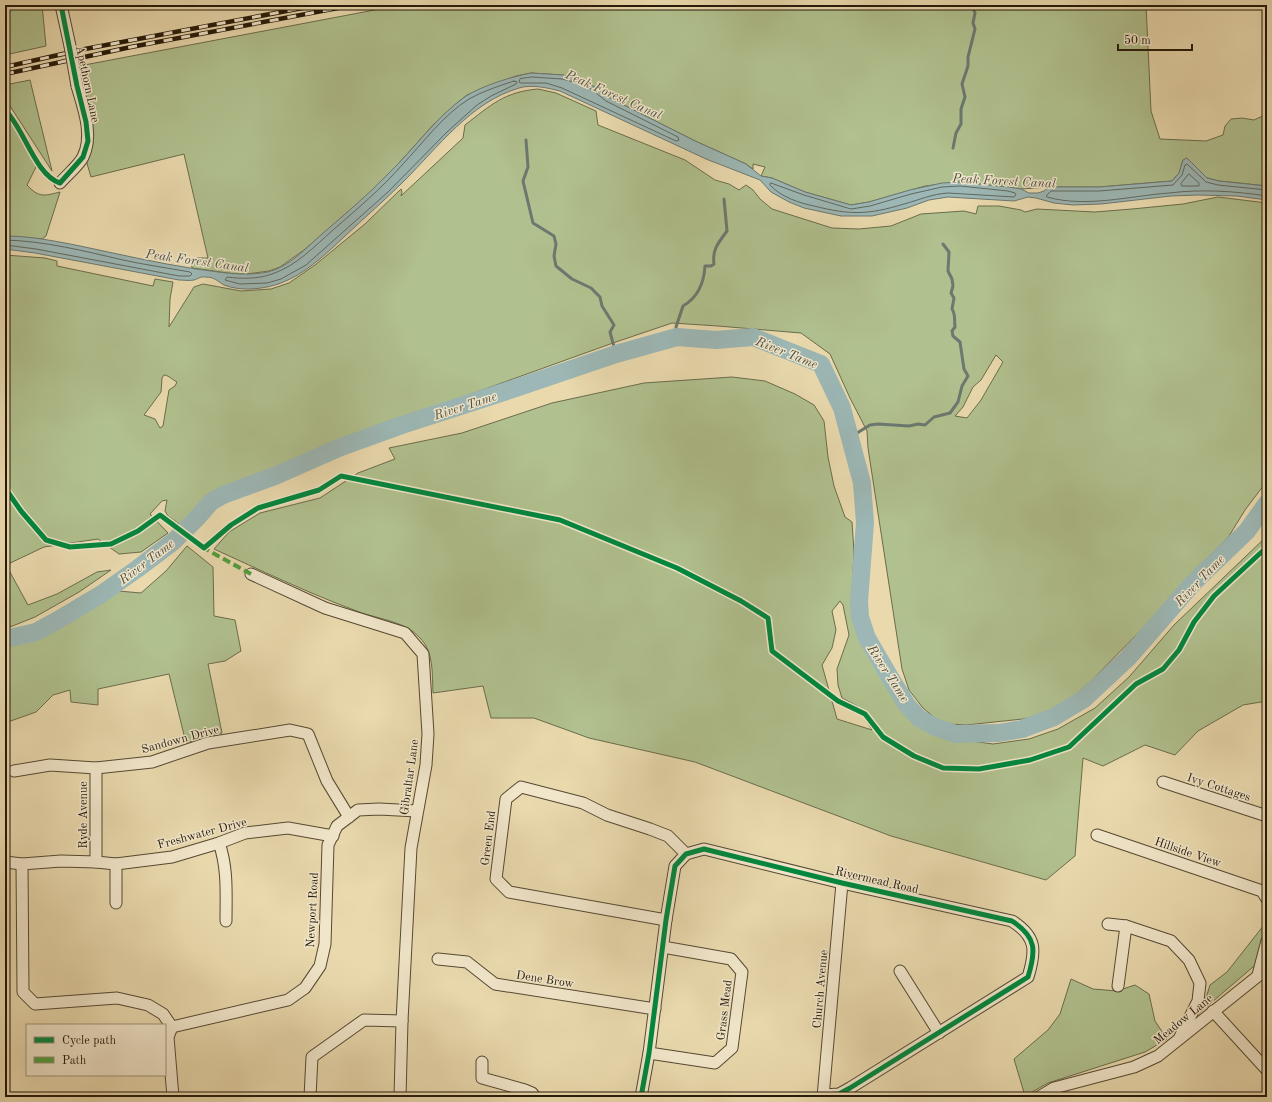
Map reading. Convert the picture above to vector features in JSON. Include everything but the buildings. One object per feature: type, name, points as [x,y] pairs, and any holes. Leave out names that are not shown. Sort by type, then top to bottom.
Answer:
[{"type":"street","name":"Apethorn Lane","points":[[60,183],[83,157],[88,142],[86,122],[77,86],[61,5]]},
{"type":"street","name":"Gibraltar Lane","points":[[251,574],[324,608],[405,633],[423,654],[428,734],[426,765],[411,848],[402,1021],[400,1097]]},
{"type":"street","name":"Sandown Drive","points":[[14,771],[50,765],[96,768],[152,762],[208,743],[290,730],[308,734],[327,781],[349,817]]},
{"type":"street","name":"Ryde Avenue","points":[[96,768],[96,862]]},
{"type":"street","name":"Ivy Cottages","points":[[1163,782],[1267,816]]},
{"type":"street","name":"Green End","points":[[666,920],[509,892],[496,879],[506,799],[521,787],[583,803],[607,816],[668,836],[686,854]]},
{"type":"street","name":"Newport Road","points":[[172,1027],[288,1000],[305,988],[320,966],[325,944],[328,845],[337,826],[358,810],[372,809],[417,811]]},
{"type":"street","name":"Freshwater Drive","points":[[5,862],[22,864],[61,861],[116,864],[172,857],[219,843],[245,833],[288,828],[332,836]]},
{"type":"street","name":"Hillside View","points":[[1097,835],[1262,891],[1267,899]]},
{"type":"street","points":[[219,843],[225,865],[226,921]]},
{"type":"street","name":"Rivermead Road","points":[[686,854],[704,849],[842,883],[1012,921],[1024,930],[1030,938],[1034,952],[1034,960],[1028,977],[850,1088],[839,1094],[823,1096]]},
{"type":"street","points":[[642,1097],[666,920],[675,866],[686,854]]},
{"type":"street","points":[[22,864],[23,992],[35,1004],[117,998],[148,1006],[163,1014],[172,1027],[168,1037],[173,1097]]},
{"type":"street","points":[[116,864],[116,903]]},
{"type":"street","name":"Church Avenue","points":[[823,1096],[842,883]]},
{"type":"street","points":[[1108,924],[1126,926],[1171,941],[1189,960],[1200,982],[1198,1001],[1179,1040]]},
{"type":"street","points":[[1118,986],[1126,926]]},
{"type":"street","points":[[1258,976],[1267,941]]},
{"type":"street","name":"Grass Mead","points":[[649,1054],[715,1063],[732,1048],[742,972],[731,959],[663,947]]},
{"type":"street","name":"Dene Brow","points":[[438,958],[467,962],[495,984],[655,1009]]},
{"type":"street","name":"Meadow Lane","points":[[1039,1097],[1054,1088],[1134,1067],[1158,1056],[1258,976],[1267,967]]},
{"type":"street","points":[[900,971],[939,1033]]},
{"type":"street","points":[[1213,1011],[1267,1070]]},
{"type":"street","points":[[310,1097],[312,1057],[364,1020],[402,1021]]},
{"type":"street","points":[[482,1062],[482,1078],[525,1090],[532,1093],[535,1097]]},
{"type":"green space","points":[[5,5],[42,5],[46,46],[5,55]]},
{"type":"green space","points":[[401,5],[1146,5],[1151,111],[1160,139],[1206,141],[1223,135],[1225,126],[1231,119],[1242,118],[1254,120],[1267,114],[1267,186],[1219,181],[1207,178],[1183,160],[1179,173],[1172,181],[1099,187],[1049,187],[1021,189],[960,182],[925,186],[869,202],[851,205],[805,192],[772,178],[761,176],[765,167],[753,164],[753,169],[746,164],[693,140],[608,97],[593,86],[563,75],[531,73],[516,76],[467,95],[434,124],[390,173],[364,198],[304,250],[280,267],[269,271],[235,274],[192,268],[191,261],[198,258],[208,258],[184,154],[91,177],[86,160],[90,120],[79,66]]},
{"type":"green space","points":[[30,80],[52,171],[10,106],[5,102],[5,85]]},
{"type":"green space","points":[[538,89],[556,93],[596,111],[598,125],[685,160],[715,180],[729,184],[739,190],[746,185],[772,209],[832,228],[859,229],[891,226],[921,214],[964,211],[976,214],[978,206],[999,206],[1025,212],[1037,209],[1095,212],[1183,204],[1218,197],[1267,203],[1267,481],[1245,510],[1229,536],[1170,598],[1160,611],[1089,683],[1071,699],[1047,713],[1023,719],[966,725],[948,724],[935,718],[923,708],[909,690],[902,669],[868,448],[867,431],[830,354],[801,333],[672,323],[335,443],[338,449],[275,476],[223,495],[211,502],[186,529],[168,516],[165,511],[167,500],[162,501],[150,514],[168,533],[141,552],[119,554],[98,539],[44,547],[6,565],[28,605],[57,594],[97,572],[111,570],[79,592],[35,617],[5,629],[5,255],[45,258],[57,261],[57,266],[153,286],[155,279],[173,282],[170,299],[169,327],[194,287],[203,284],[241,291],[271,289],[289,283],[315,265],[365,224],[401,189],[401,196],[463,138],[465,125],[498,101],[507,96]],"holes":[[[996,355],[1003,362],[981,400],[967,418],[955,416],[963,407],[973,387],[981,380]],[[164,375],[177,382],[175,386],[169,390],[163,426],[160,428],[155,419],[144,415],[161,392],[162,378]]]},
{"type":"green space","points":[[5,110],[16,124],[38,163],[27,185],[38,194],[42,195],[60,192],[46,236],[42,239],[5,236]]},
{"type":"green space","points":[[732,377],[765,381],[795,394],[814,405],[824,421],[828,457],[834,486],[845,517],[852,522],[854,552],[852,591],[855,616],[862,637],[901,704],[915,722],[931,733],[956,739],[993,744],[1029,739],[1058,729],[1095,708],[1129,677],[1174,625],[1267,536],[1267,701],[1243,705],[1198,731],[1175,755],[1145,745],[1103,766],[1083,758],[1075,856],[1046,880],[891,836],[695,762],[589,738],[534,718],[491,718],[483,686],[433,693],[432,671],[428,650],[420,638],[406,627],[336,603],[283,581],[214,549],[229,532],[260,513],[320,498],[358,473],[395,459],[389,448],[462,433],[552,403],[644,383]],"holes":[[[840,601],[843,605],[849,635],[837,669],[838,685],[842,698],[857,706],[872,730],[837,719],[822,665],[832,648],[836,630],[832,611]]]},
{"type":"green space","points":[[187,546],[213,567],[214,616],[235,620],[241,651],[225,661],[208,664],[222,733],[186,743],[169,674],[98,689],[98,705],[71,702],[70,690],[53,695],[36,712],[5,723],[5,639],[36,632],[107,590],[141,593],[166,571]]},
{"type":"green space","points":[[1267,909],[1267,955],[1198,1014],[1205,1001],[1210,985],[1227,972],[1264,925],[1264,910]]},
{"type":"green space","points":[[1071,979],[1093,989],[1117,991],[1135,985],[1149,994],[1155,1021],[1167,1039],[1145,1052],[1048,1083],[1025,1096],[1014,1059],[1048,1030],[1060,1014]]},
{"type":"water","points":[[531,73],[563,75],[580,79],[608,97],[693,140],[746,164],[761,176],[772,178],[805,192],[851,205],[869,202],[910,190],[942,183],[960,182],[1009,187],[1021,189],[1029,193],[1038,193],[1049,187],[1099,187],[1172,181],[1179,173],[1183,160],[1187,158],[1207,178],[1219,181],[1267,186],[1267,200],[1237,196],[1198,195],[1171,196],[1101,204],[1073,205],[1054,203],[1028,197],[1014,201],[948,197],[929,200],[907,208],[872,216],[841,216],[804,208],[789,202],[771,192],[760,180],[706,159],[560,91],[529,86],[519,88],[502,95],[470,115],[443,140],[397,188],[322,257],[307,269],[290,279],[275,285],[245,289],[224,285],[208,277],[202,277],[195,280],[179,280],[35,253],[5,249],[5,236],[24,237],[61,242],[167,264],[232,274],[250,274],[276,270],[297,256],[365,197],[455,104],[481,88],[506,79]]},
{"type":"waterway","points":[[953,148],[956,133],[961,124],[961,109],[965,97],[962,84],[968,66],[968,57],[975,29],[973,23],[975,13],[972,5]]},
{"type":"waterway","points":[[526,140],[528,167],[523,181],[533,223],[554,236],[556,244],[554,256],[556,266],[572,279],[591,288],[600,297],[602,306],[614,325],[610,332],[616,354]]},
{"type":"waterway","points":[[677,337],[676,327],[683,306],[692,299],[699,289],[705,266],[711,266],[714,264],[715,250],[727,231],[724,199]]},
{"type":"waterway","points":[[849,438],[870,425],[925,425],[934,417],[950,413],[958,402],[962,386],[968,376],[964,369],[960,342],[953,336],[952,331],[955,327],[952,309],[954,298],[951,293],[953,286],[952,279],[948,271],[949,252],[943,244]]},
{"type":"waterway","name":"River Tame","points":[[5,639],[36,632],[100,595],[174,541],[211,502],[223,495],[275,476],[341,447],[402,425],[616,354],[677,337],[716,340],[753,337],[821,364],[842,408],[862,483],[865,523],[859,601],[860,617],[867,638],[907,705],[919,718],[935,727],[956,734],[999,733],[1022,729],[1054,717],[1084,699],[1128,658],[1194,582],[1247,531],[1267,503]]},
{"type":"railway","points":[[5,67],[85,49],[318,5]]},
{"type":"railway","points":[[5,74],[131,47],[354,5]]},
{"type":"marked path","points":[[202,547],[251,574]]},
{"type":"cycle path","points":[[5,110],[12,118],[44,171],[51,178],[60,183],[83,157],[88,141],[86,122],[77,86],[61,5]]},
{"type":"cycle path","points":[[5,488],[21,511],[46,540],[70,547],[111,544],[138,531],[160,515],[204,548],[231,525],[258,508],[319,490],[341,476],[560,520],[677,568],[741,601],[768,618],[772,651],[838,701],[865,714],[883,737],[914,756],[943,768],[979,769],[1030,760],[1069,747],[1136,684],[1163,669],[1179,650],[1194,622],[1214,596],[1267,547]]},
{"type":"cycle path","points":[[641,1097],[649,1053],[666,920],[675,866],[686,854],[704,849],[842,883],[1012,921],[1026,933],[1030,939],[1033,952],[1028,977],[850,1088],[839,1094],[824,1095]]},
{"type":"water label","name":"Peak Forest Canal","points":[[614,94]]},
{"type":"water label","name":"Peak Forest Canal","points":[[1004,180]]},
{"type":"water label","name":"Peak Forest Canal","points":[[197,260]]}]
